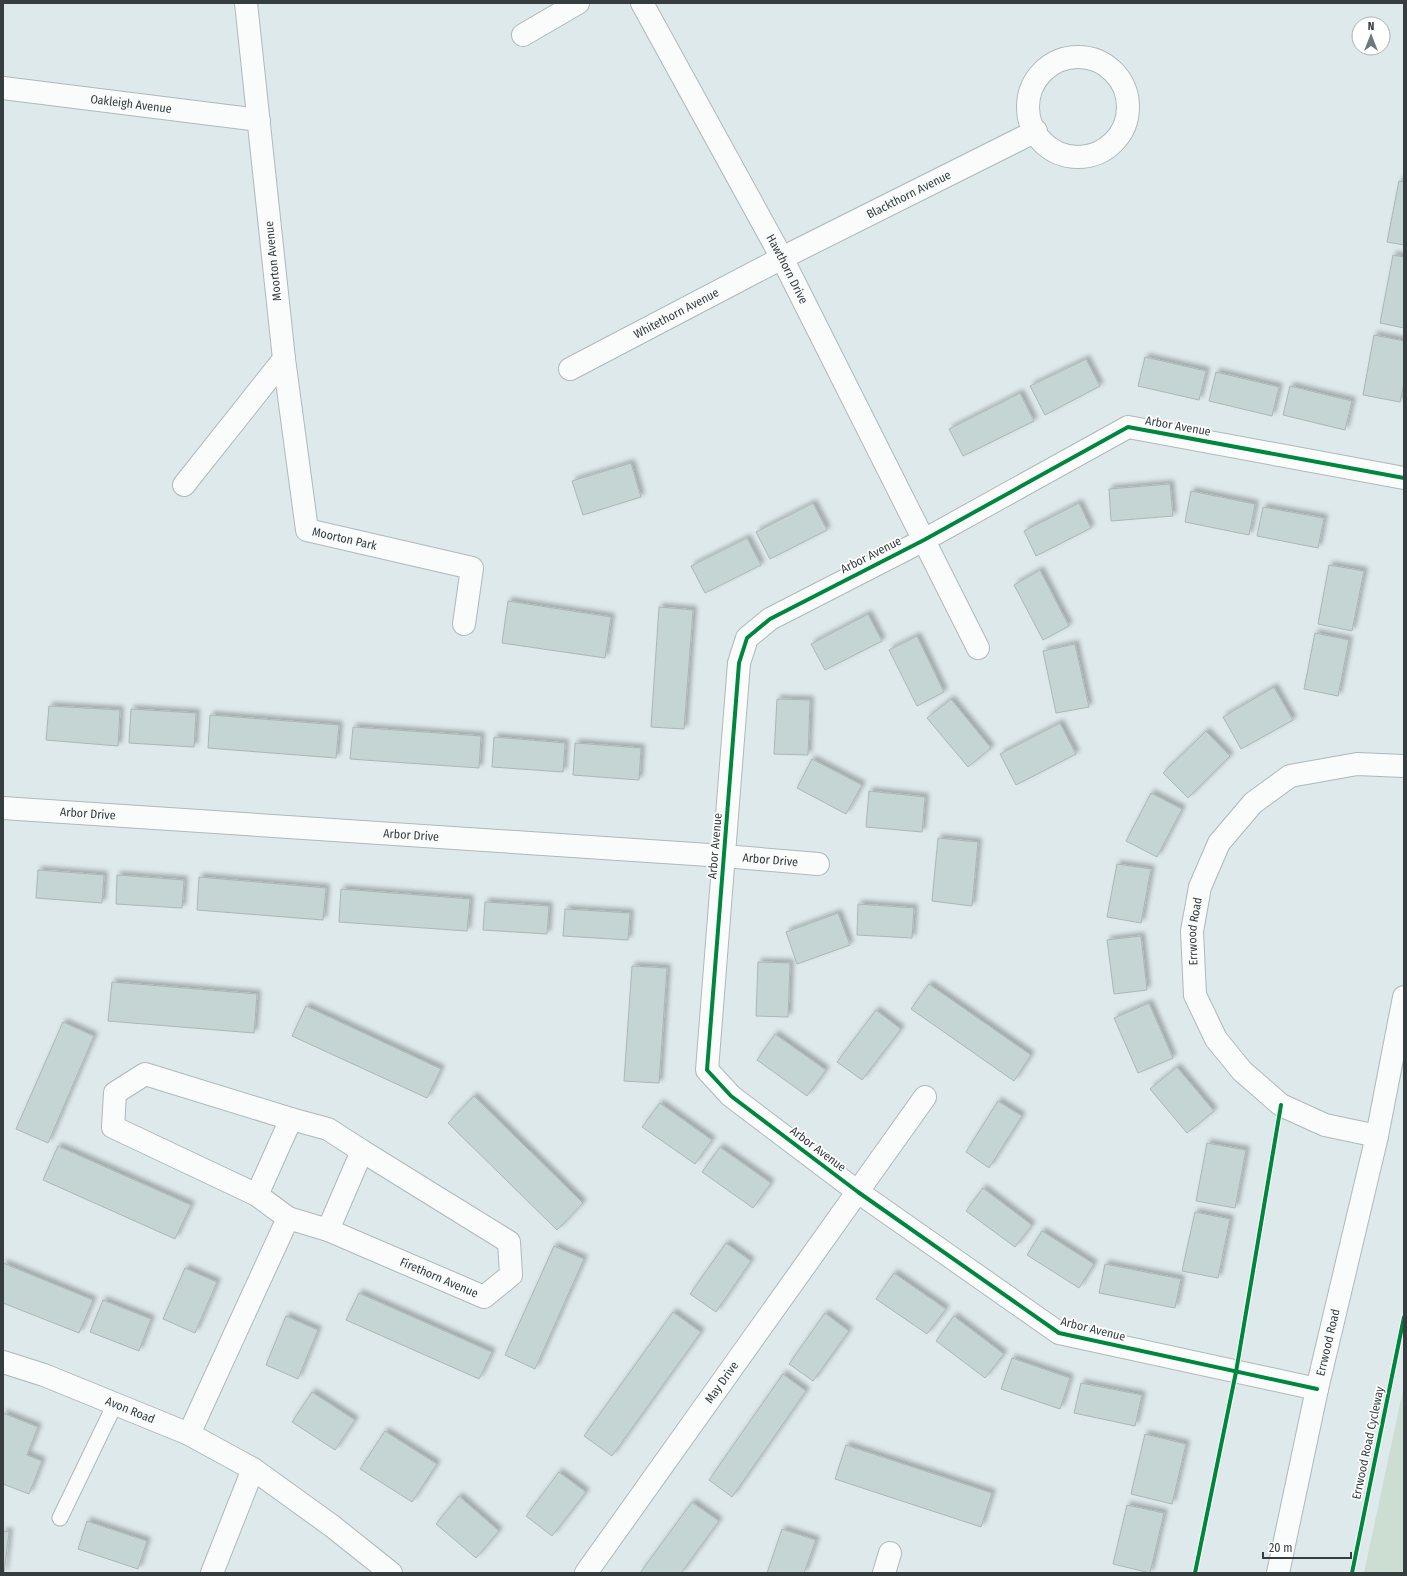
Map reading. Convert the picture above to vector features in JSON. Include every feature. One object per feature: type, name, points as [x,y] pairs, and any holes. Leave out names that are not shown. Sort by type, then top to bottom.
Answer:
[{"type":"street","name":"Moorton Avenue","points":[[246,3],[284,359]]},
{"type":"street","points":[[523,35],[578,3]]},
{"type":"street","name":"Hawthorn Drive","points":[[642,3],[782,258],[924,540]]},
{"type":"street","points":[[1076,56],[1094,59],[1108,66],[1119,78],[1126,93],[1128,109],[1125,125],[1117,139],[1105,150],[1090,156],[1074,158],[1058,154],[1044,145],[1036,131],[1027,116],[1027,99],[1033,82],[1044,68],[1059,60],[1076,56]]},
{"type":"street","name":"Oakleigh Avenue","points":[[3,88],[259,120]]},
{"type":"street","name":"Blackthorn Avenue","points":[[782,258],[1036,131]]},
{"type":"street","name":"Whitethorn Avenue","points":[[570,369],[782,258]]},
{"type":"street","points":[[184,484],[284,359]]},
{"type":"street","name":"Moorton Park","points":[[284,359],[307,530],[472,568],[464,624]]},
{"type":"street","name":"Arbor Avenue","points":[[1317,1389],[1059,1334],[858,1192],[731,1096],[707,1070],[739,663],[747,638],[770,619],[924,540],[1128,428],[1404,478]]},
{"type":"street","points":[[924,540],[978,648]]},
{"type":"street","name":"Errwood Road","points":[[1377,1136],[1325,1125],[1281,1105],[1242,1072],[1216,1039],[1196,995],[1192,932],[1200,887],[1219,843],[1253,803],[1290,776],[1357,764],[1404,766]]},
{"type":"street","name":"Arbor Drive","points":[[3,808],[724,856],[818,864]]},
{"type":"street","name":"Errwood Road","points":[[1278,1573],[1317,1389],[1377,1136],[1404,997]]},
{"type":"street","name":"Firethorn Avenue","points":[[145,1074],[291,1119],[328,1129],[362,1152],[509,1242],[510,1275],[484,1297],[328,1230],[288,1218],[257,1195],[113,1127],[115,1093],[145,1074]]},
{"type":"street","points":[[858,1192],[925,1097]]},
{"type":"street","points":[[257,1195],[291,1119]]},
{"type":"street","points":[[328,1230],[362,1152]]},
{"type":"street","name":"May Drive","points":[[586,1573],[858,1192]]},
{"type":"street","points":[[189,1434],[288,1218]]},
{"type":"street","name":"Avon Road","points":[[3,1362],[44,1375],[189,1434],[253,1469],[332,1526],[391,1573]]},
{"type":"street","points":[[212,1573],[253,1469]]},
{"type":"lane","points":[[60,1518],[114,1404]]},
{"type":"green space","points":[[1404,1385],[1404,1573],[1364,1573]]},
{"type":"building","points":[[1399,181],[1404,182],[1404,245],[1387,242]]},
{"type":"building","points":[[1393,255],[1404,257],[1404,328],[1380,323]]},
{"type":"building","points":[[1374,335],[1404,341],[1404,383],[1400,402],[1363,395]]},
{"type":"building","points":[[1145,357],[1206,371],[1199,400],[1138,386]]},
{"type":"building","points":[[1086,359],[1100,386],[1045,415],[1030,386]]},
{"type":"building","points":[[1216,372],[1279,387],[1272,416],[1209,401]]},
{"type":"building","points":[[1290,386],[1352,401],[1345,430],[1283,415]]},
{"type":"building","points":[[1020,393],[1034,421],[963,456],[949,429]]},
{"type":"building","points":[[631,463],[641,497],[583,515],[572,481]]},
{"type":"building","points":[[1170,484],[1173,516],[1111,521],[1109,489]]},
{"type":"building","points":[[1191,491],[1255,504],[1249,535],[1185,522]]},
{"type":"building","points":[[813,503],[827,530],[770,559],[756,532]]},
{"type":"building","points":[[1079,503],[1091,528],[1036,556],[1024,531]]},
{"type":"building","points":[[1263,507],[1324,518],[1318,548],[1257,536]]},
{"type":"building","points":[[747,538],[761,565],[705,593],[691,566]]},
{"type":"building","points":[[1329,565],[1364,571],[1352,631],[1318,624]]},
{"type":"building","points":[[1040,570],[1069,626],[1043,640],[1014,585]]},
{"type":"building","points":[[508,601],[611,617],[605,658],[502,643]]},
{"type":"building","points":[[659,607],[693,610],[684,729],[651,727]]},
{"type":"building","points":[[868,614],[882,641],[825,670],[811,644]]},
{"type":"building","points":[[1315,633],[1349,640],[1338,696],[1304,689]]},
{"type":"building","points":[[917,636],[944,692],[917,706],[889,650]]},
{"type":"building","points":[[1075,644],[1089,707],[1056,713],[1043,651]]},
{"type":"building","points":[[1274,687],[1293,720],[1241,749],[1223,717]]},
{"type":"building","points":[[777,699],[810,700],[808,755],[774,754]]},
{"type":"building","points":[[951,699],[991,748],[968,767],[927,718]]},
{"type":"building","points":[[49,706],[120,710],[118,746],[46,740]]},
{"type":"building","points":[[131,709],[196,713],[194,747],[129,743]]},
{"type":"building","points":[[210,715],[339,725],[336,758],[208,748]]},
{"type":"building","points":[[1060,723],[1076,754],[1016,785],[1000,754]]},
{"type":"building","points":[[353,727],[481,736],[479,768],[350,759]]},
{"type":"building","points":[[1206,731],[1230,756],[1188,798],[1163,773]]},
{"type":"building","points":[[494,737],[565,743],[563,772],[492,767]]},
{"type":"building","points":[[575,743],[641,748],[639,780],[573,775]]},
{"type":"building","points":[[812,759],[862,785],[846,814],[797,788]]},
{"type":"building","points":[[869,791],[925,797],[922,832],[866,827]]},
{"type":"building","points":[[1151,793],[1182,809],[1157,857],[1126,841]]},
{"type":"building","points":[[938,838],[978,842],[972,906],[932,901]]},
{"type":"building","points":[[1117,864],[1151,869],[1141,923],[1107,917]]},
{"type":"building","points":[[38,870],[104,875],[102,903],[36,898]]},
{"type":"building","points":[[117,875],[184,880],[182,908],[116,904]]},
{"type":"building","points":[[199,877],[326,888],[323,920],[197,910]]},
{"type":"building","points":[[341,889],[470,899],[467,931],[339,922]]},
{"type":"building","points":[[485,902],[549,906],[547,934],[483,930]]},
{"type":"building","points":[[858,904],[914,908],[912,938],[857,935]]},
{"type":"building","points":[[565,909],[630,913],[628,940],[563,936]]},
{"type":"building","points":[[838,913],[850,945],[797,964],[786,932]]},
{"type":"building","points":[[1141,936],[1147,990],[1114,994],[1107,940]]},
{"type":"building","points":[[758,962],[790,963],[788,1017],[756,1016]]},
{"type":"building","points":[[632,966],[667,968],[659,1083],[624,1081]]},
{"type":"building","points":[[112,982],[257,994],[254,1033],[108,1021]]},
{"type":"building","points":[[929,984],[1031,1055],[1014,1081],[911,1009]]},
{"type":"building","points":[[1149,1003],[1173,1058],[1138,1073],[1114,1018]]},
{"type":"building","points":[[306,1006],[441,1069],[427,1098],[292,1036]]},
{"type":"building","points":[[876,1010],[901,1029],[862,1080],[837,1062]]},
{"type":"building","points":[[63,1022],[94,1036],[48,1143],[16,1129]]},
{"type":"building","points":[[775,1034],[826,1070],[807,1096],[757,1060]]},
{"type":"building","points":[[1177,1067],[1214,1111],[1187,1133],[1150,1089]]},
{"type":"building","points":[[474,1096],[583,1203],[557,1230],[448,1123]]},
{"type":"building","points":[[998,1101],[1022,1116],[989,1168],[966,1152]]},
{"type":"building","points":[[660,1103],[712,1140],[695,1164],[642,1127]]},
{"type":"building","points":[[1207,1143],[1246,1150],[1235,1208],[1196,1201]]},
{"type":"building","points":[[58,1146],[191,1205],[175,1239],[43,1180]]},
{"type":"building","points":[[720,1147],[771,1183],[753,1208],[702,1172]]},
{"type":"building","points":[[983,1188],[1032,1225],[1015,1247],[966,1211]]},
{"type":"building","points":[[1195,1212],[1230,1219],[1218,1278],[1182,1271]]},
{"type":"building","points":[[1042,1231],[1094,1264],[1079,1288],[1027,1255]]},
{"type":"building","points":[[726,1243],[751,1261],[716,1312],[690,1294]]},
{"type":"building","points":[[554,1246],[584,1259],[535,1369],[505,1355]]},
{"type":"building","points":[[3,1263],[93,1300],[79,1333],[3,1303]]},
{"type":"building","points":[[1105,1264],[1181,1279],[1175,1308],[1099,1293]]},
{"type":"building","points":[[185,1268],[217,1282],[195,1333],[163,1319]]},
{"type":"building","points":[[894,1273],[946,1309],[927,1334],[876,1299]]},
{"type":"building","points":[[359,1293],[492,1352],[479,1379],[346,1320]]},
{"type":"building","points":[[103,1300],[151,1319],[139,1351],[90,1332]]},
{"type":"building","points":[[673,1312],[701,1332],[612,1456],[584,1436]]},
{"type":"building","points":[[825,1313],[849,1331],[813,1381],[789,1364]]},
{"type":"building","points":[[286,1316],[318,1330],[298,1379],[266,1365]]},
{"type":"building","points":[[954,1316],[1004,1354],[985,1378],[936,1341]]},
{"type":"building","points":[[1012,1358],[1070,1378],[1060,1409],[1001,1389]]},
{"type":"building","points":[[783,1374],[806,1391],[732,1497],[709,1480]]},
{"type":"building","points":[[1081,1383],[1142,1395],[1135,1426],[1074,1413]]},
{"type":"building","points":[[312,1392],[355,1420],[335,1450],[292,1422]]},
{"type":"building","points":[[3,1413],[38,1427],[27,1455],[42,1461],[29,1494],[3,1484]]},
{"type":"building","points":[[385,1431],[437,1464],[412,1502],[360,1469]]},
{"type":"building","points":[[1145,1434],[1186,1444],[1172,1504],[1131,1494]]},
{"type":"building","points":[[846,1445],[992,1493],[981,1527],[835,1479]]},
{"type":"building","points":[[559,1472],[586,1492],[552,1536],[526,1516]]},
{"type":"building","points":[[459,1496],[499,1531],[476,1558],[436,1524]]},
{"type":"building","points":[[692,1502],[719,1521],[681,1573],[640,1573]]},
{"type":"building","points":[[1127,1505],[1164,1513],[1150,1573],[1113,1564]]},
{"type":"building","points":[[87,1521],[147,1541],[138,1569],[78,1549]]},
{"type":"building","points":[[782,1529],[816,1540],[804,1573],[767,1573]]},
{"type":"building","points":[[3,1531],[9,1532],[4,1573],[3,1573]]},
{"type":"cycle path","points":[[1317,1389],[1059,1333],[858,1192],[731,1096],[707,1070],[739,663],[747,638],[770,619],[924,540],[1128,427],[1404,478]]},
{"type":"cycle path","points":[[1195,1573],[1236,1372],[1281,1105]]},
{"type":"cycle path","name":"Errwood Road Cycleway","points":[[1352,1573],[1404,1317]]}]
